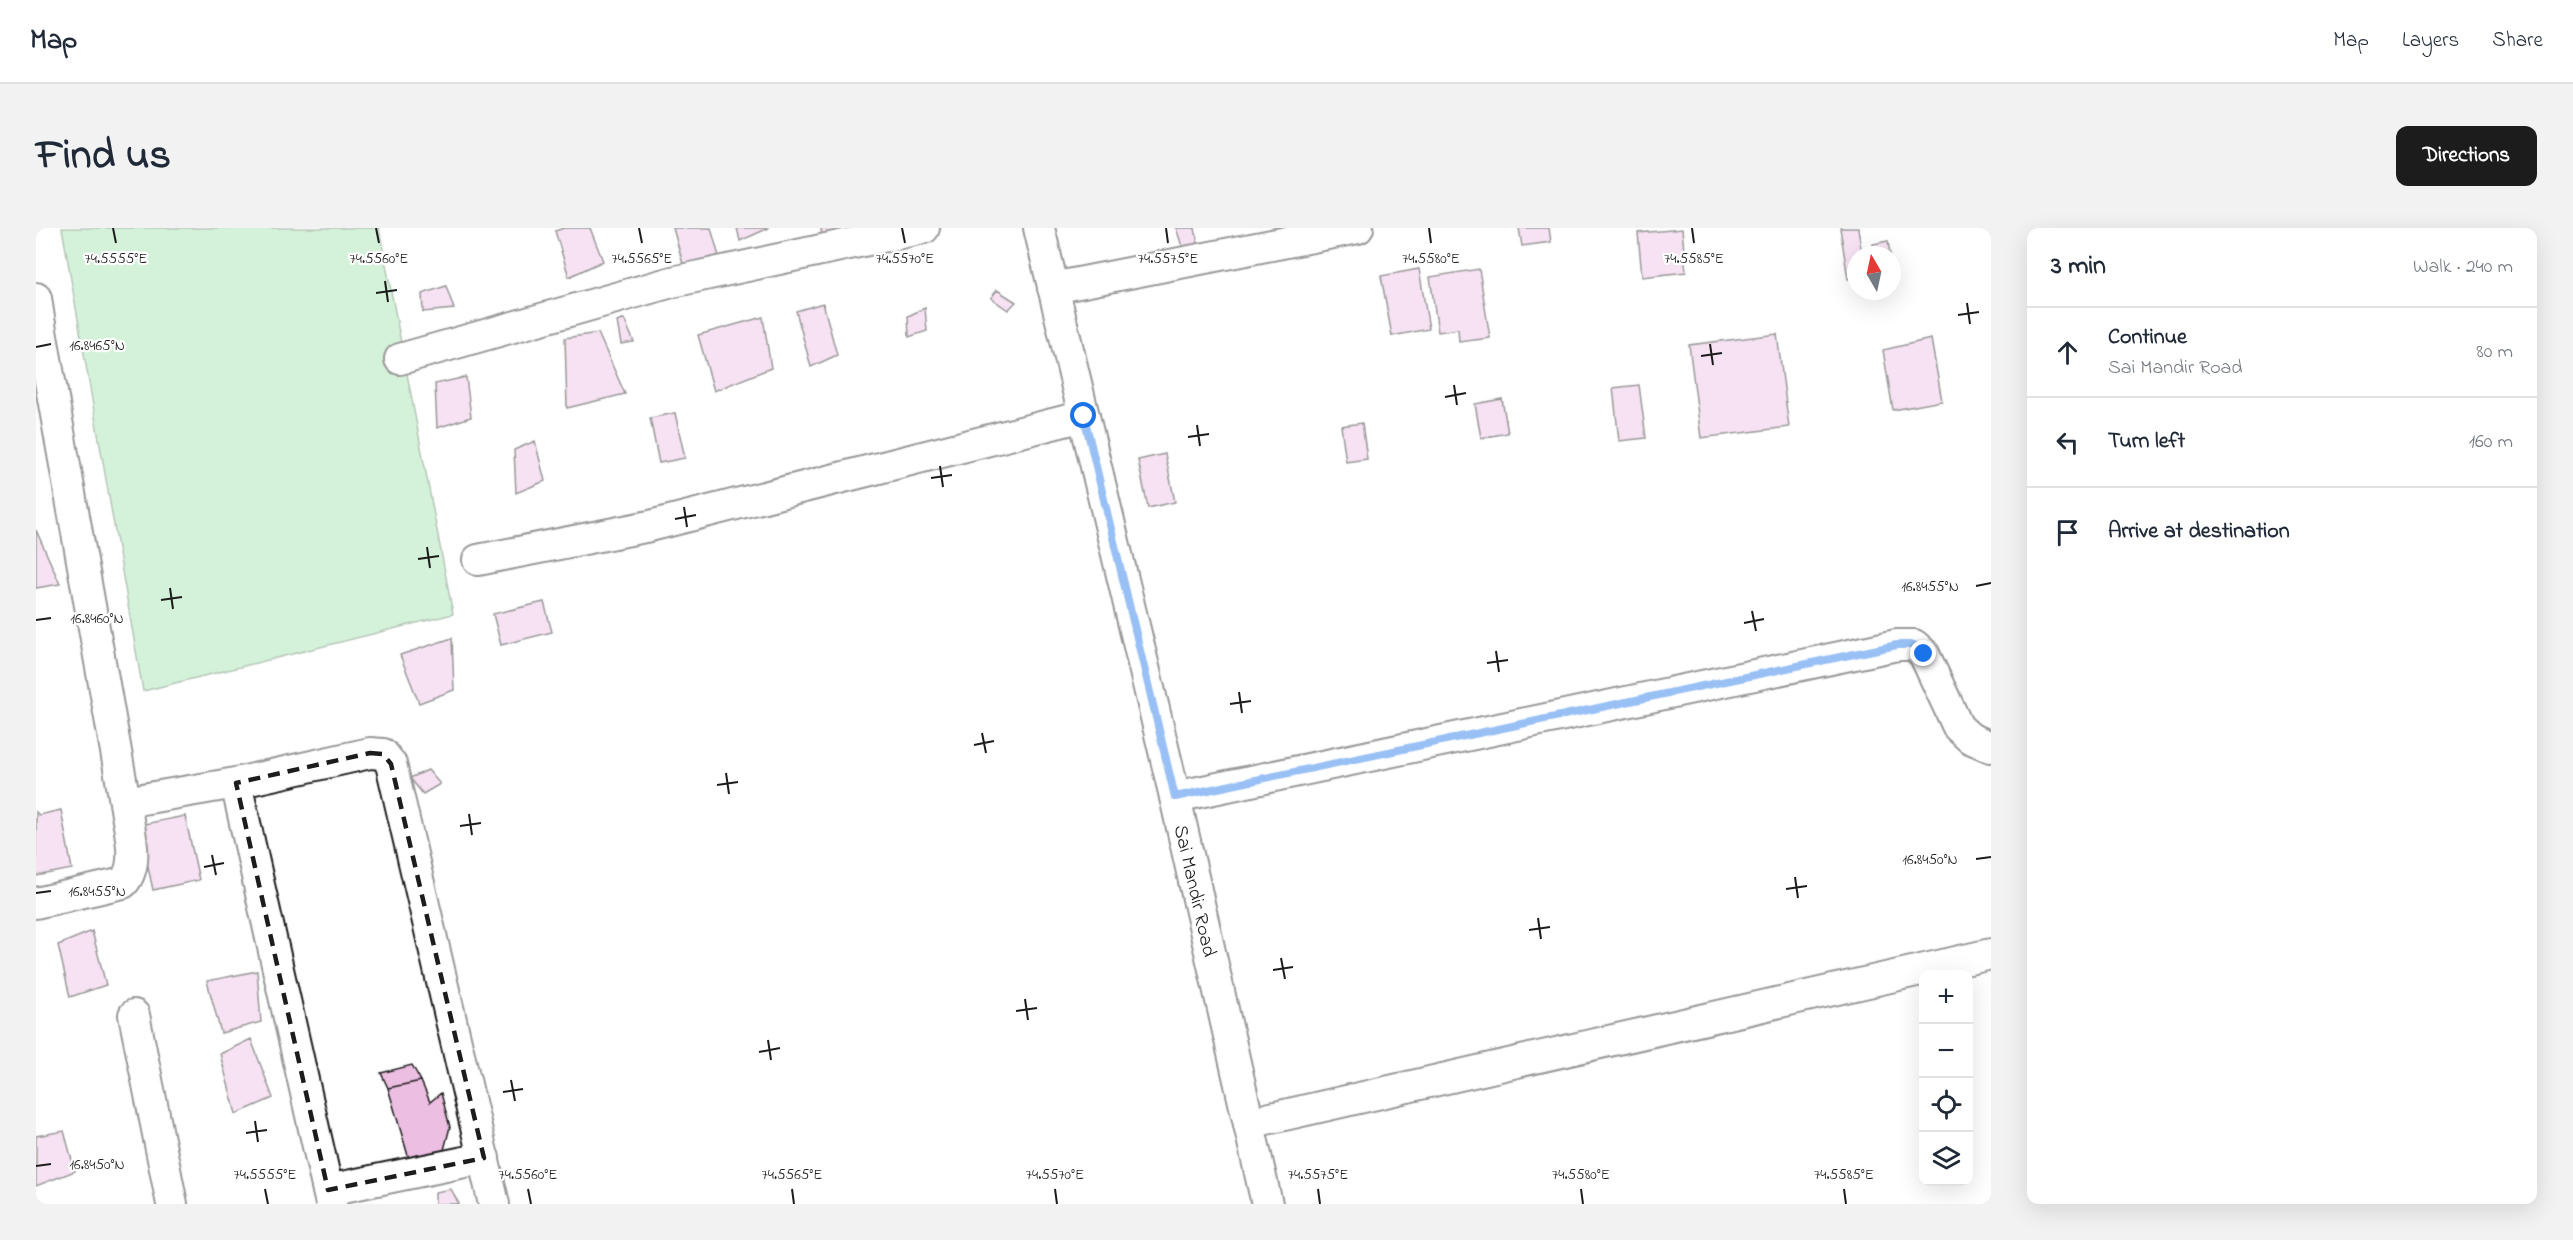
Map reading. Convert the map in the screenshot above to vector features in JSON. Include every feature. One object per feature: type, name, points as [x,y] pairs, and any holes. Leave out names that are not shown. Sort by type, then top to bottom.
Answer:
[{"type":"street","points":[[400,359],[672,282],[924,228]]},
{"type":"street","name":"Sai Mandir Road","points":[[1039,228],[1175,797],[1267,1204]]},
{"type":"street","points":[[1053,288],[1358,228]]},
{"type":"street","points":[[36,903],[123,883],[130,875],[133,864],[125,802],[37,316]]},
{"type":"street","points":[[478,560],[650,526],[1084,416]]},
{"type":"street","points":[[1175,797],[1897,645],[1914,645],[1924,654],[1958,728],[1970,738],[1991,747]]},
{"type":"street","points":[[125,802],[236,783],[370,753],[383,754],[391,764],[494,1204]]},
{"type":"street","points":[[236,783],[329,1197],[484,1158]]},
{"type":"street","points":[[1249,1123],[1991,954]]},
{"type":"street","points":[[134,1015],[172,1204]]},
{"type":"highlighted area","points":[[370,753],[383,754],[391,764],[484,1158],[328,1190],[236,783]]},
{"type":"green space","points":[[62,228],[379,228],[453,614],[143,691]]},
{"type":"building","points":[[564,228],[590,228],[603,261],[569,277],[555,231]]},
{"type":"building","points":[[673,228],[711,228],[720,260],[685,271]]},
{"type":"building","points":[[737,228],[769,228],[740,241]]},
{"type":"building","points":[[821,228],[865,228],[822,240]]},
{"type":"building","points":[[1176,228],[1195,228],[1198,245],[1182,246]]},
{"type":"building","points":[[1519,228],[1549,228],[1551,242],[1522,246]]},
{"type":"building","points":[[1840,228],[1858,228],[1861,246],[1847,246],[1847,273]]},
{"type":"building","points":[[1682,229],[1686,272],[1642,277],[1638,233]]},
{"type":"building","points":[[1888,241],[1889,246],[1873,246],[1873,244]]},
{"type":"building","points":[[1419,269],[1429,329],[1392,336],[1381,276]]},
{"type":"building","points":[[1479,269],[1490,338],[1459,342],[1458,329],[1438,332],[1430,277]]},
{"type":"building","points":[[446,286],[454,309],[423,312],[422,294]]},
{"type":"building","points":[[997,290],[1016,302],[1008,310],[991,298]]},
{"type":"building","points":[[823,303],[837,355],[811,367],[796,311]]},
{"type":"building","points":[[925,308],[927,331],[909,337],[908,316]]},
{"type":"building","points":[[763,317],[771,368],[714,391],[698,335]]},
{"type":"building","points":[[624,319],[634,342],[621,344],[617,322]]},
{"type":"building","points":[[598,333],[625,394],[567,408],[565,338]]},
{"type":"building","points":[[1777,334],[1789,427],[1701,438],[1689,345]]},
{"type":"building","points":[[1931,339],[1942,401],[1893,410],[1883,350]]},
{"type":"building","points":[[466,377],[471,417],[437,428],[435,384]]},
{"type":"building","points":[[1639,385],[1646,438],[1619,441],[1613,388]]},
{"type":"building","points":[[1502,399],[1508,433],[1481,438],[1475,404]]},
{"type":"building","points":[[675,413],[685,458],[659,463],[650,418]]},
{"type":"building","points":[[1362,423],[1367,459],[1346,462],[1341,426]]},
{"type":"building","points":[[535,441],[545,481],[516,493],[514,450]]},
{"type":"building","points":[[1165,454],[1175,502],[1148,508],[1138,460]]},
{"type":"building","points":[[36,530],[60,584],[36,588]]},
{"type":"building","points":[[544,602],[552,632],[501,645],[493,614]]},
{"type":"building","points":[[452,638],[454,690],[419,703],[400,655]]},
{"type":"building","points":[[428,770],[440,784],[423,794],[410,778]]},
{"type":"building","points":[[61,810],[72,869],[36,876],[36,812],[39,815]]},
{"type":"building","points":[[185,816],[199,880],[153,890],[139,825]]},
{"type":"building","points":[[92,931],[106,985],[70,997],[58,945]]},
{"type":"building","points":[[257,971],[261,1022],[221,1033],[207,981]]},
{"type":"building","points":[[251,1039],[273,1098],[236,1114],[220,1054]]},
{"type":"building","points":[[412,1065],[421,1081],[388,1088],[381,1073]]},
{"type":"building","points":[[421,1081],[430,1102],[441,1093],[450,1127],[444,1150],[409,1159],[388,1088]]},
{"type":"building","points":[[64,1131],[75,1171],[36,1186],[36,1136]]},
{"type":"building","points":[[451,1189],[459,1204],[435,1204],[435,1192]]},
{"type":"route","points":[[1084,416],[1175,797],[1897,645],[1914,645],[1924,654]]}]
